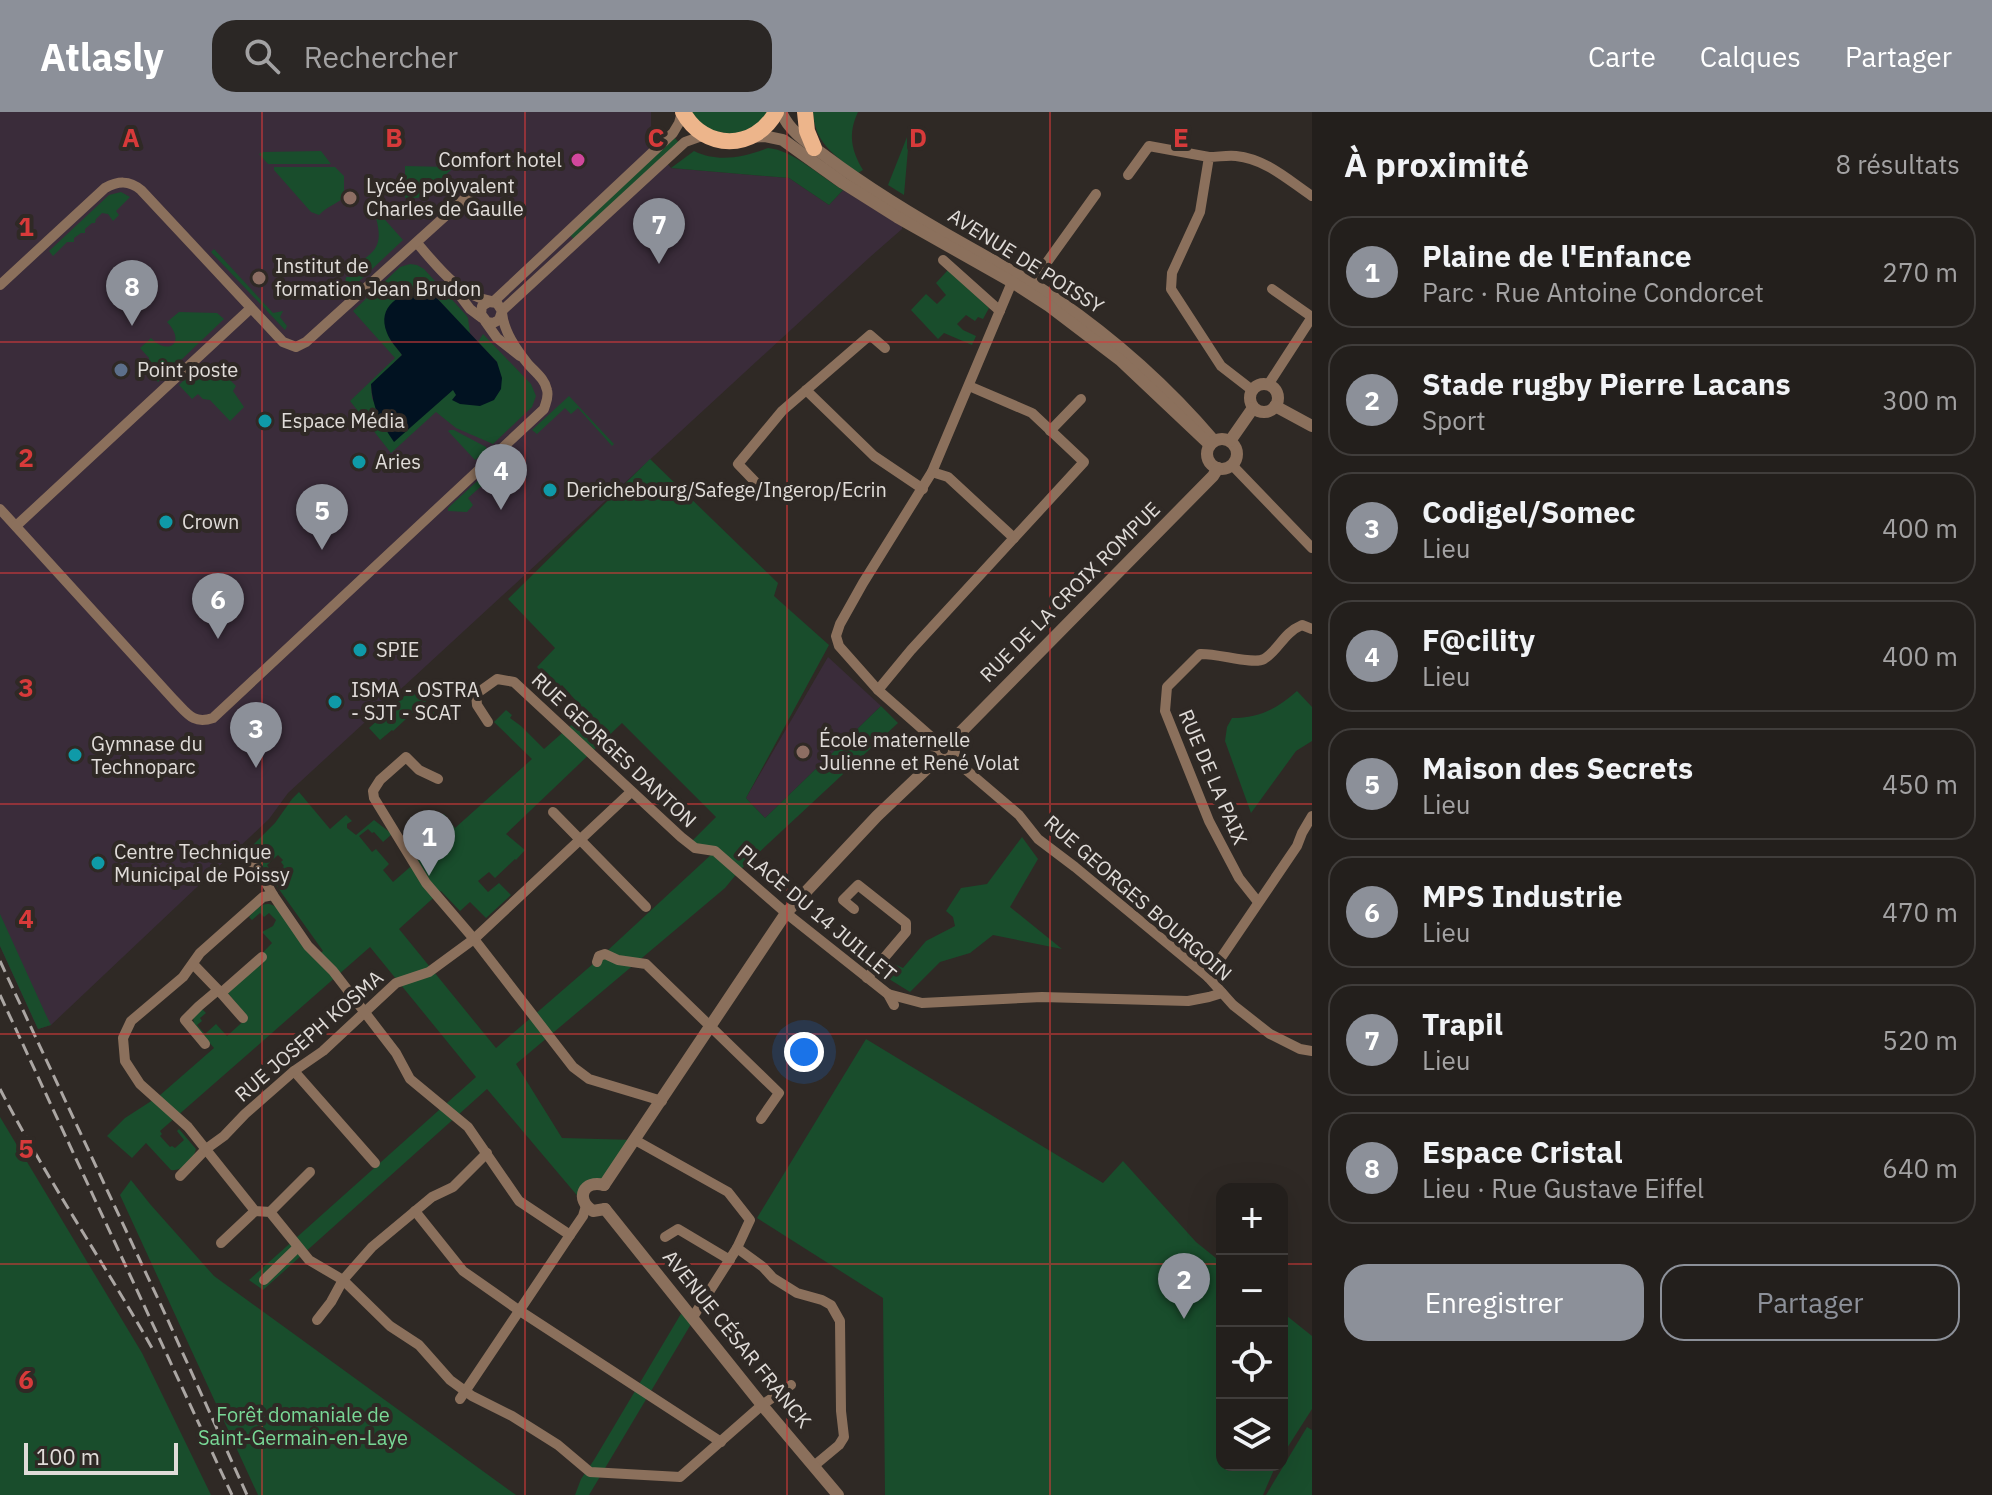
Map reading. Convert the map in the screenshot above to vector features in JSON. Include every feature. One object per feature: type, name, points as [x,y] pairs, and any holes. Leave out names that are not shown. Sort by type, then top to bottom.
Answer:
[{"type":"main road","points":[[683,112],[693,126],[708,137],[727,142],[750,137],[763,129],[778,112]]},
{"type":"main road","points":[[805,112],[807,131],[814,148]]},
{"type":"street","points":[[484,320],[481,308],[485,303],[492,302],[673,133],[683,112]]},
{"type":"street","points":[[778,112],[814,148],[913,224]]},
{"type":"street","points":[[484,320],[497,322],[502,312],[685,142],[708,137]]},
{"type":"street","points":[[750,137],[783,140],[843,183],[913,224]]},
{"type":"street","points":[[1128,175],[1149,146],[1209,157],[1254,159],[1312,196]]},
{"type":"street","points":[[1209,157],[1200,212],[1172,273],[1171,289],[1221,366],[1252,390]]},
{"type":"street","points":[[0,285],[105,188],[112,184],[131,183],[283,342],[293,347],[301,346],[473,191]]},
{"type":"street","points":[[1032,283],[1096,194]]},
{"type":"street","name":"AVENUE DE POISSY","points":[[913,224],[962,254],[1032,283],[1111,339],[1162,385],[1212,443]]},
{"type":"street","name":"AVENUE DE POISSY","points":[[913,224],[1015,278],[1120,360],[1212,443]]},
{"type":"street","points":[[0,509],[174,700],[195,720],[213,718],[544,409],[548,396],[546,384],[507,332],[499,305],[469,294],[448,277],[417,243]]},
{"type":"street","points":[[943,260],[1000,311]]},
{"type":"street","points":[[448,277],[462,300],[506,347],[525,359]]},
{"type":"street","points":[[604,1185],[786,913],[877,816],[953,751],[878,690],[836,640],[840,624],[863,583],[932,472],[1015,278]]},
{"type":"street","points":[[1268,385],[1312,317],[1272,289]]},
{"type":"street","points":[[16,526],[250,309]]},
{"type":"street","points":[[764,491],[738,464],[782,411],[870,335],[885,348]]},
{"type":"street","points":[[1277,401],[1267,412],[1257,411],[1250,401],[1252,390],[1259,385],[1273,387],[1277,401],[1306,422]]},
{"type":"street","points":[[878,690],[1084,462],[1032,413],[969,386]]},
{"type":"street","points":[[806,390],[874,456],[923,489]]},
{"type":"street","points":[[1050,431],[1081,399]]},
{"type":"street","points":[[1230,441],[1253,408]]},
{"type":"street","points":[[1222,439],[1230,441],[1237,450],[1235,461],[1223,469],[1218,468],[1207,456],[1212,443],[1222,439]]},
{"type":"street","points":[[1232,465],[1312,548]]},
{"type":"street","name":"RUE DE LA CROIX ROMPUE","points":[[944,742],[1124,567],[1218,468]]},
{"type":"street","points":[[932,472],[948,477],[1014,538]]},
{"type":"street","name":"RUE DE LA PAIX","points":[[1258,902],[1239,878],[1209,821],[1165,711],[1167,687],[1200,654],[1256,662],[1266,658],[1292,629],[1302,625],[1312,629]]},
{"type":"street","name":"RUE GEORGES DANTON","points":[[488,722],[477,705],[476,694],[497,679],[514,682],[695,848],[715,851]]},
{"type":"street","points":[[438,779],[419,770],[406,757],[380,780],[373,791],[374,798],[426,883],[474,939],[573,1067],[589,1079],[662,1101]]},
{"type":"street","name":"RUE GEORGES BOURGOIN","points":[[944,757],[1019,815],[1038,839],[1208,977],[1233,1005],[1270,1034],[1300,1049],[1312,1051]]},
{"type":"street","name":"RUE JOSEPH KOSMA","points":[[180,1176],[245,1114],[294,1071],[323,1051],[396,983],[429,972],[474,939],[631,792]]},
{"type":"street","points":[[553,812],[646,907]]},
{"type":"street","points":[[1208,977],[1297,846],[1312,816]]},
{"type":"street","points":[[1297,846],[1312,835]]},
{"type":"street","points":[[242,851],[261,874],[308,946],[333,971],[396,1053],[410,1079],[468,1127],[519,1201],[570,1235]]},
{"type":"street","name":"PLACE DU 14 JUILLET","points":[[715,851],[786,913],[888,994],[894,1005]]},
{"type":"street","points":[[854,909],[843,900],[858,885],[906,923],[906,932],[867,978]]},
{"type":"street","points":[[255,1211],[188,1127],[140,1084],[125,1061],[123,1038],[131,1021],[183,977],[200,953],[263,897],[273,895]]},
{"type":"street","points":[[597,962],[599,956],[605,954],[618,960],[646,964],[711,1026],[779,1093],[761,1119]]},
{"type":"street","points":[[205,1044],[185,1020],[262,957]]},
{"type":"street","points":[[193,964],[243,1018]]},
{"type":"street","points":[[888,994],[922,1003],[1042,997],[1188,1001],[1222,993]]},
{"type":"street","points":[[294,1071],[375,1163]]},
{"type":"street","points":[[635,1140],[728,1192],[750,1220],[730,1260],[693,1317]]},
{"type":"street","points":[[317,1320],[343,1280],[372,1247],[432,1197],[453,1187],[487,1153]]},
{"type":"street","points":[[270,1212],[310,1172]]},
{"type":"street","points":[[462,1395],[583,1216],[586,1206],[583,1194],[587,1187],[597,1183],[610,1192],[605,1209],[593,1211],[586,1206]]},
{"type":"street","name":"AVENUE CÉSAR FRANCK","points":[[605,1209],[838,1495]]},
{"type":"street","points":[[221,1243],[255,1211],[270,1212],[309,1260],[343,1280],[390,1326],[419,1345],[462,1395],[512,1416],[558,1445],[590,1472],[680,1477],[762,1405],[791,1385]]},
{"type":"street","points":[[415,1211],[463,1271],[721,1442]]},
{"type":"street","points":[[665,1237],[678,1229],[730,1260]]},
{"type":"street","points":[[264,1280],[298,1247]]},
{"type":"street","points":[[737,1248],[797,1293],[831,1305],[840,1321],[844,1437],[815,1465]]},
{"type":"shaded area","points":[[0,112],[651,112],[651,145],[671,168],[789,178],[829,205],[843,190],[902,226],[288,793],[269,819],[51,1025],[38,1029],[0,946]]},
{"type":"shaded area","name":"École maternelle Julienne et René Volat","points":[[828,657],[881,706],[765,818],[746,798]]},
{"type":"green space","points":[[690,112],[769,112],[762,122],[736,135],[708,130]]},
{"type":"green space","points":[[813,112],[858,112],[852,141],[863,170],[858,173],[854,171],[826,146],[817,132]]},
{"type":"green space","points":[[909,132],[909,137],[904,195],[888,185]]},
{"type":"green space","points":[[675,138],[679,143],[574,239],[569,234]]},
{"type":"green space","points":[[768,148],[797,159],[843,190],[829,205],[789,178],[671,168],[694,151],[712,157],[731,157]]},
{"type":"green space","points":[[321,151],[331,164],[268,164],[259,154],[263,152]]},
{"type":"green space","points":[[405,166],[447,167],[451,170],[418,198],[405,198]]},
{"type":"green space","points":[[274,167],[335,167],[344,176],[344,197],[319,215],[311,212]]},
{"type":"green space","points":[[121,192],[130,197],[116,211],[119,215],[113,221],[108,214],[102,213],[95,223],[85,229],[85,233],[74,238],[74,242],[67,242],[53,256],[49,251],[109,195]]},
{"type":"green space","points":[[379,213],[403,240],[353,287],[345,284],[346,277],[353,277],[354,265],[376,246],[379,234],[376,218]]},
{"type":"green space","points":[[214,249],[273,313],[283,311],[280,317],[287,326],[285,330],[211,252]]},
{"type":"green space","points":[[410,264],[424,269],[466,315],[470,334],[433,294],[389,338],[402,355],[371,385],[372,398],[394,441],[453,389],[457,395],[497,362],[478,342],[483,334],[531,384],[536,396],[532,407],[493,444],[456,428],[436,412],[391,453],[350,401],[395,358],[353,311],[400,267]]},
{"type":"green space","points":[[948,270],[989,308],[983,319],[978,317],[975,321],[966,315],[957,324],[976,336],[972,345],[944,333],[938,339],[911,310],[926,294],[937,304],[946,295],[936,283]]},
{"type":"green space","points":[[179,312],[217,313],[224,319],[158,382],[149,374],[138,374],[149,366],[149,358],[140,348],[151,338],[163,346],[173,345],[175,336],[167,322]]},
{"type":"green space","points":[[219,369],[236,386],[233,391],[244,407],[230,421],[210,400],[198,394],[192,399],[179,385],[194,370]]},
{"type":"green space","points":[[569,396],[614,444],[612,446],[578,408],[571,414],[565,408],[537,434],[532,430]]},
{"type":"green space","points":[[450,430],[486,447],[487,450],[475,460]]},
{"type":"green space","points":[[513,448],[518,453],[468,498],[473,505],[467,512],[448,511],[448,508]]},
{"type":"green space","points":[[650,459],[778,583],[774,596],[829,645],[746,798],[765,818],[881,706],[898,723],[739,871],[725,888],[516,1064],[562,1138],[635,1140],[604,1185],[590,1185],[586,1206],[487,1089],[263,1290],[249,1280],[476,1077],[370,947],[160,1131],[160,1136],[175,1148],[184,1140],[177,1131],[179,1129],[196,1149],[183,1167],[171,1170],[146,1143],[132,1158],[107,1136],[125,1118],[159,1096],[214,1048],[194,1025],[193,1017],[200,1007],[206,1013],[197,1025],[205,1034],[216,1024],[227,1036],[248,1017],[226,991],[272,943],[262,932],[273,926],[276,920],[269,913],[264,917],[260,913],[252,920],[249,917],[258,908],[264,904],[275,906],[315,958],[323,951],[271,878],[284,866],[283,860],[278,855],[267,865],[269,868],[266,871],[248,850],[275,823],[299,792],[330,829],[346,815],[352,821],[347,828],[356,835],[374,820],[392,834],[383,842],[368,829],[359,836],[372,852],[376,849],[389,864],[383,870],[393,882],[442,839],[431,826],[444,814],[455,828],[532,759],[494,722],[506,710],[512,715],[510,718],[544,749],[586,712],[562,685],[560,687],[550,676],[547,678],[537,667],[555,648],[508,599]],"holes":[[[622,723],[716,817],[689,844],[714,852],[496,1048],[399,929],[441,891],[460,911],[470,902],[486,918],[511,895],[499,883],[488,892],[478,881],[489,872],[495,878],[525,850],[506,834]]]},
{"type":"green space","points":[[421,681],[433,694],[422,705],[430,715],[435,710],[438,713],[431,719],[419,707],[380,740],[369,728]]},
{"type":"green space","points":[[1297,691],[1312,707],[1312,741],[1296,751],[1251,813],[1225,741],[1227,727],[1232,718],[1267,711]]},
{"type":"green space","points":[[1022,837],[1038,859],[1010,907],[1062,949],[993,935],[970,953],[940,962],[910,992],[881,974],[892,963],[903,968],[926,941],[955,926],[953,917],[946,911],[961,888],[987,884]]},
{"type":"green space","points":[[0,914],[51,1025],[38,1029],[0,946]]},
{"type":"green space","points":[[866,1039],[1103,1183],[1123,1161],[1196,1242],[1216,1258],[1216,1471],[1273,1471],[1263,1495],[885,1495],[883,1298],[757,1218]]},
{"type":"green space","name":"Forêt domaniale de Saint-Germain-en-Laye","points":[[0,1117],[142,1353],[211,1495],[0,1495]]},
{"type":"green space","name":"Forêt domaniale de Saint-Germain-en-Laye","points":[[131,1180],[214,1276],[516,1495],[258,1495],[120,1195]]},
{"type":"green space","points":[[685,1307],[694,1319],[589,1495],[575,1495],[581,1479]]},
{"type":"green space","points":[[1288,1317],[1312,1336],[1312,1409],[1288,1447]]},
{"type":"green space","points":[[1307,1427],[1312,1430],[1312,1495],[1266,1495],[1280,1471],[1288,1471],[1288,1459]]},
{"type":"water","points":[[421,287],[433,294],[497,362],[502,378],[501,389],[494,400],[480,406],[452,400],[456,395],[453,390],[394,442],[378,414],[371,384],[402,355],[384,323],[388,308],[392,302]]},
{"type":"railway","points":[[0,961],[247,1495]]},
{"type":"railway","points":[[0,995],[232,1495]]},
{"type":"railway","points":[[0,1089],[152,1348]]},
{"type":"place","name":"Comfort hotel","points":[[578,160]]},
{"type":"place","name":"Lycée polyvalent Charles de Gaulle","points":[[350,198]]},
{"type":"place","name":"Trapil","points":[[659,264]]},
{"type":"place","name":"Institut de formation Jean Brudon","points":[[259,278]]},
{"type":"place","name":"Espace Cristal","points":[[132,326]]},
{"type":"place","name":"Point poste","points":[[121,370]]},
{"type":"place","name":"Espace Média","points":[[265,421]]},
{"type":"place","name":"Aries","points":[[359,462]]},
{"type":"place","name":"Derichebourg/Safege/Ingerop/Ecrin","points":[[550,490]]},
{"type":"place","name":"F@cility","points":[[501,510]]},
{"type":"place","name":"Crown","points":[[166,522]]},
{"type":"place","name":"Maison des Secrets","points":[[322,550]]},
{"type":"place","name":"MPS Industrie","points":[[218,639]]},
{"type":"place","name":"SPIE","points":[[360,650]]},
{"type":"place","name":"ISMA - OSTRA - SJT - SCAT","points":[[335,702]]},
{"type":"place","name":"École maternelle Julienne et René Volat","points":[[803,752]]},
{"type":"place","name":"Gymnase du Technoparc","points":[[75,755]]},
{"type":"place","name":"Codigel/Somec","points":[[256,768]]},
{"type":"place","name":"Centre Technique Municipal de Poissy","points":[[98,863]]},
{"type":"place","name":"Plaine de l'Enfance","points":[[429,876]]},
{"type":"place","name":"Stade rugby Pierre Lacans","points":[[1184,1319]]}]
